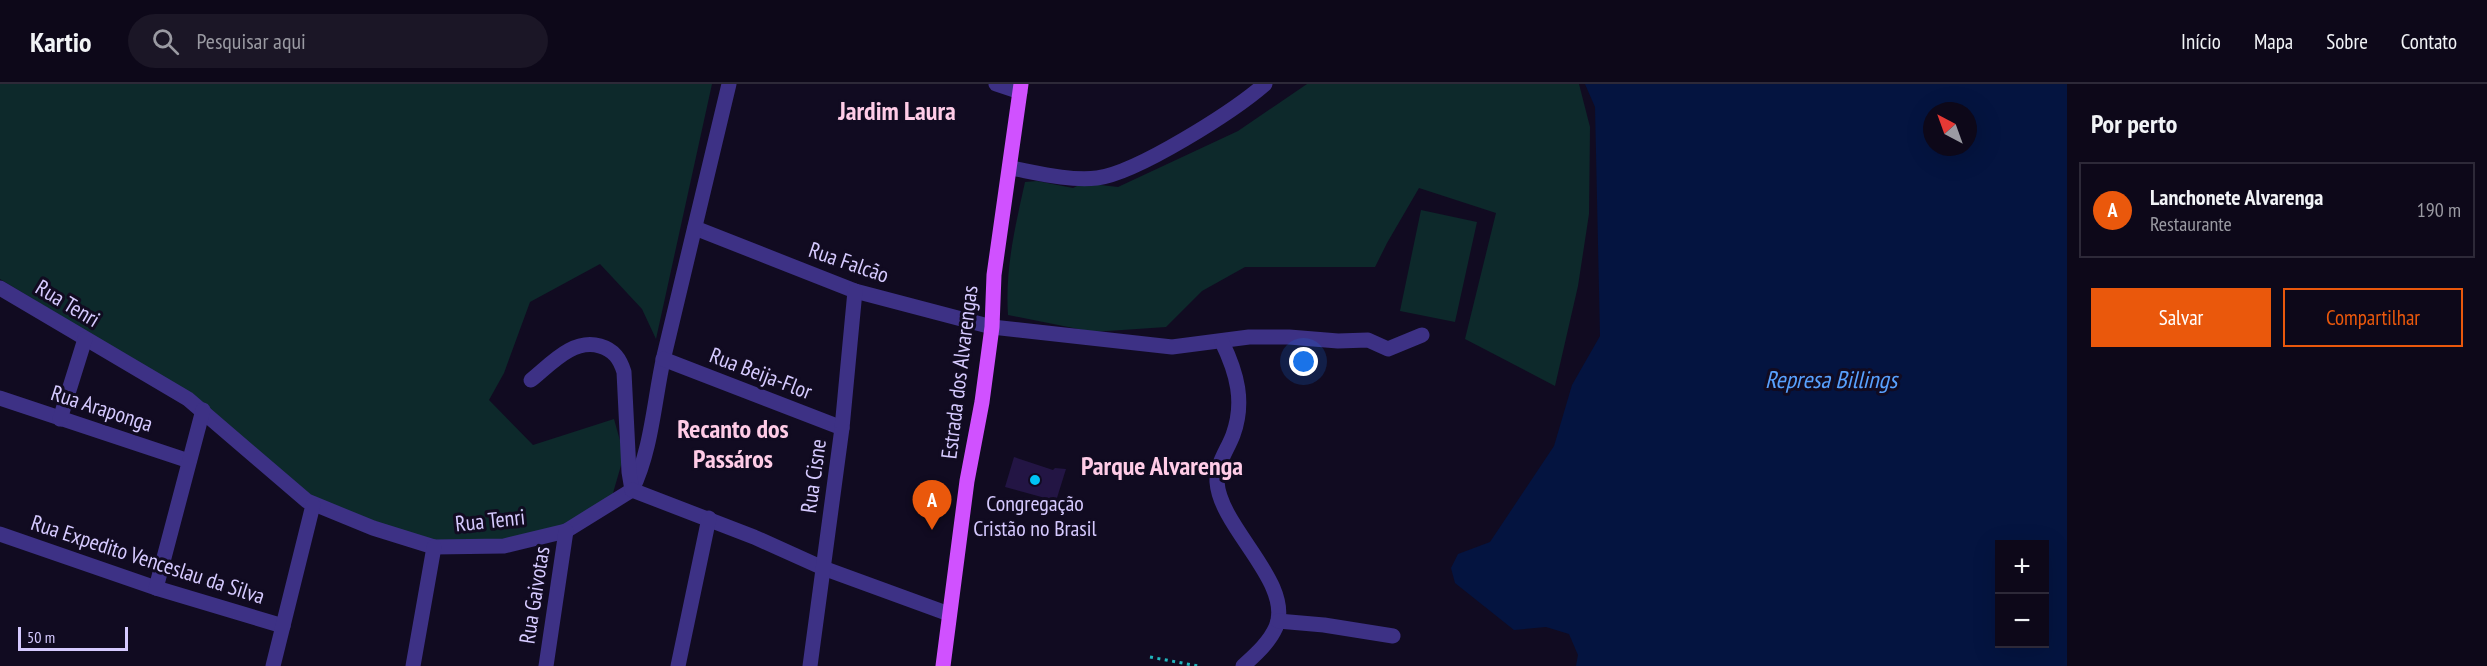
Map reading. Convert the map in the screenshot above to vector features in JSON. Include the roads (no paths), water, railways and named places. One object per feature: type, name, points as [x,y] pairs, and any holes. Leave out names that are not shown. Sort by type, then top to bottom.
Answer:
[{"type":"main road","name":"Estrada dos Alvarengas","points":[[942,666],[992,327],[994,275],[1021,88]]},
{"type":"street","points":[[632,490],[646,448],[663,359],[729,84]]},
{"type":"street","points":[[996,84],[1021,88]]},
{"type":"street","points":[[1011,168],[1086,179],[1118,172],[1134,166],[1193,133],[1265,84]]},
{"type":"street","name":"Rua Falcão","points":[[695,228],[855,291],[992,327],[1172,347],[1249,337],[1368,340],[1388,349],[1422,335]]},
{"type":"street","name":"Rua Tenri","points":[[0,288],[203,410],[298,494],[314,505],[373,528],[434,547],[492,548],[566,531],[632,490]]},
{"type":"street","name":"Rua Cisne","points":[[810,666],[842,428],[855,291]]},
{"type":"street","points":[[60,419],[85,339]]},
{"type":"street","points":[[1222,342],[1232,362],[1239,394],[1239,414],[1219,466],[1216,480],[1218,494],[1224,510],[1253,552],[1273,588],[1278,605],[1278,621],[1269,639],[1243,666]]},
{"type":"street","points":[[531,380],[574,346],[590,343],[607,348],[620,359],[624,372],[632,490]]},
{"type":"street","name":"Rua Beija-Flor","points":[[663,359],[842,428]]},
{"type":"street","name":"Rua Araponga","points":[[0,398],[189,461]]},
{"type":"street","points":[[156,588],[203,410]]},
{"type":"street","points":[[632,490],[709,519],[824,568],[949,614]]},
{"type":"street","points":[[273,666],[314,505]]},
{"type":"street","points":[[678,666],[709,519]]},
{"type":"street","name":"Rua Gaivotas","points":[[546,666],[566,531]]},
{"type":"street","name":"Rua Expedito Venceslau da Silva","points":[[0,534],[156,588],[283,626]]},
{"type":"street","points":[[413,666],[434,547]]},
{"type":"street","points":[[1278,621],[1394,636]]},
{"type":"water","name":"Represa Billings","points":[[1585,84],[2067,84],[2067,666],[1576,666],[1578,655],[1569,634],[1546,627],[1514,630],[1455,583],[1451,568],[1458,554],[1490,542],[1554,446],[1572,385],[1600,336],[1595,107]]},
{"type":"place","name":"Congregação Cristão no Brasil","points":[[1035,480]]},
{"type":"place","name":"Lanchonete Alvarenga","points":[[932,530]]},
{"type":"district","name":"Jardim Laura","points":[[897,111]]},
{"type":"district","name":"Recanto dos Passáros","points":[[733,444]]},
{"type":"district","name":"Parque Alvarenga","points":[[1162,466]]}]
